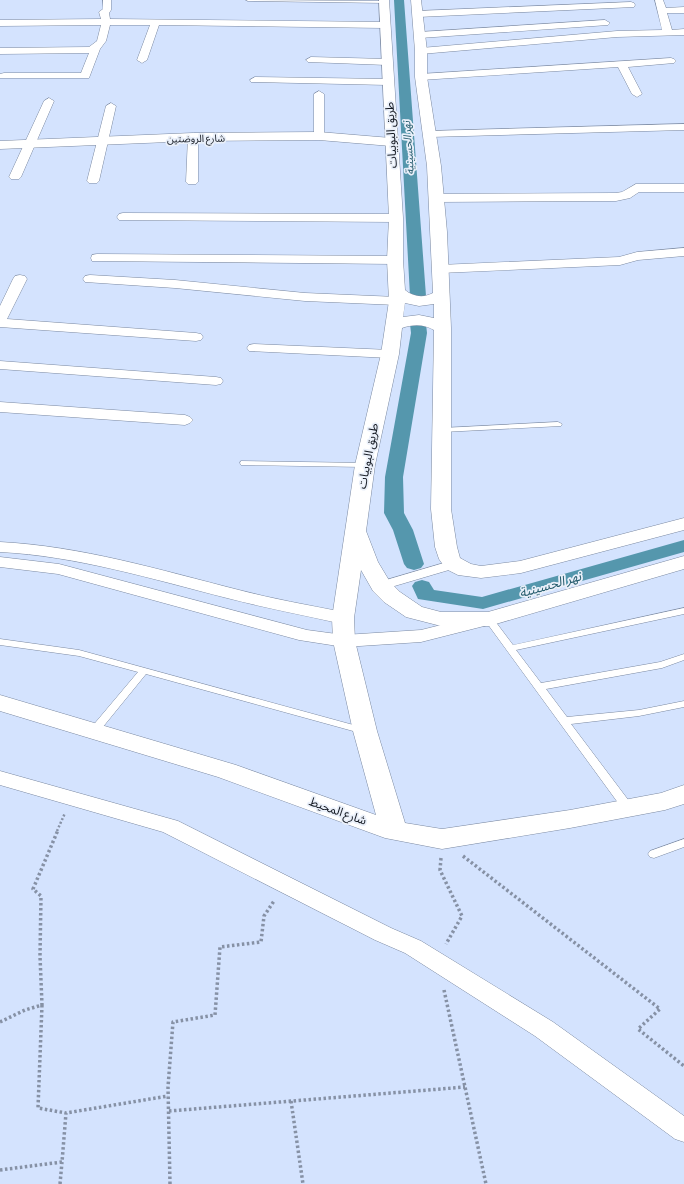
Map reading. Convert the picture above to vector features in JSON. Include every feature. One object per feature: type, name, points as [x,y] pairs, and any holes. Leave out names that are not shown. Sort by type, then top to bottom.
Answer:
[{"type":"main road","name":"طريق البوبيات","points":[[343,630],[355,531],[366,465],[390,354],[397,297],[395,260],[396,218],[384,1]]},
{"type":"main road","points":[[417,7],[436,198],[442,295],[443,430],[441,509],[446,548],[450,559],[454,564],[466,570],[481,572],[499,571],[521,567],[684,524]]},
{"type":"main road","name":"شارع الروضتين","points":[[0,145],[193,137],[319,136],[392,142]]},
{"type":"main road","points":[[397,297],[422,301],[437,298],[442,295]]},
{"type":"main road","points":[[394,325],[410,320],[420,320],[429,321],[443,328]]},
{"type":"main road","points":[[355,531],[367,562],[381,586],[402,605],[414,612],[441,619],[489,620],[684,562]]},
{"type":"main road","points":[[343,630],[365,731],[394,831]]},
{"type":"main road","name":"شارع المحيط","points":[[0,703],[227,771],[394,831],[442,839],[570,820],[665,801],[684,794]]},
{"type":"street","points":[[106,22],[100,12],[107,10],[107,0]]},
{"type":"street","points":[[659,0],[668,33]]},
{"type":"street","points":[[417,7],[631,5]]},
{"type":"street","points":[[662,11],[684,10]]},
{"type":"street","points":[[0,14],[64,13]]},
{"type":"street","points":[[2,76],[85,76],[106,22]]},
{"type":"street","points":[[0,23],[106,22],[385,24]]},
{"type":"street","points":[[142,60],[155,23]]},
{"type":"street","points":[[420,43],[605,23]]},
{"type":"street","points":[[420,43],[684,32]]},
{"type":"street","points":[[0,51],[88,50],[97,42]]},
{"type":"street","points":[[2,76],[14,73],[24,50]]},
{"type":"street","points":[[48,76],[58,50]]},
{"type":"street","points":[[311,60],[387,62]]},
{"type":"street","points":[[425,84],[671,61]]},
{"type":"street","points":[[622,65],[637,94]]},
{"type":"street","points":[[255,80],[388,82]]},
{"type":"street","points":[[319,94],[319,136]]},
{"type":"street","points":[[15,177],[32,143],[49,101]]},
{"type":"street","points":[[93,181],[111,106]]},
{"type":"street","points":[[430,134],[684,127]]},
{"type":"street","points":[[192,182],[193,137]]},
{"type":"street","points":[[436,198],[616,197],[626,195],[636,188],[684,188]]},
{"type":"street","points":[[123,217],[396,218]]},
{"type":"street","points":[[440,269],[620,261],[637,256],[684,252]]},
{"type":"street","points":[[97,258],[395,260]]},
{"type":"street","points":[[20,279],[0,321],[196,337]]},
{"type":"street","points":[[90,279],[175,284],[305,297],[397,297]]},
{"type":"street","points":[[254,348],[390,354]]},
{"type":"street","points":[[0,364],[216,381]]},
{"type":"street","points":[[0,407],[185,420]]},
{"type":"street","points":[[0,547],[23,547],[103,561],[282,606],[308,610],[343,630]]},
{"type":"street","points":[[0,562],[59,569],[306,636],[343,630],[421,636],[489,620]]},
{"type":"street","points":[[381,586],[454,564]]},
{"type":"street","points":[[0,778],[170,826],[383,934],[413,947],[544,1029],[684,1130]]},
{"type":"lane","points":[[248,0],[384,1]]},
{"type":"lane","points":[[443,430],[558,424]]},
{"type":"lane","points":[[244,463],[366,465]]},
{"type":"lane","points":[[510,648],[684,611]]},
{"type":"lane","points":[[489,620],[628,808]]},
{"type":"lane","points":[[0,642],[80,653],[365,731]]},
{"type":"lane","points":[[539,687],[662,665],[684,657]]},
{"type":"lane","points":[[94,731],[144,671]]},
{"type":"lane","points":[[564,721],[639,713],[684,704]]},
{"type":"lane","points":[[654,854],[684,843]]},
{"type":"path","points":[[72,798],[33,888],[41,896],[40,956],[42,1005],[38,1108],[66,1112],[168,1096]]},
{"type":"path","points":[[442,839],[440,870],[462,916],[437,961],[486,1184]]},
{"type":"path","points":[[442,839],[660,1009],[638,1029],[684,1066]]},
{"type":"path","points":[[170,1184],[168,1096],[173,1022],[215,1015],[220,947],[261,942],[264,916],[285,885]]},
{"type":"path","points":[[0,1022],[25,1010],[42,1005]]},
{"type":"path","points":[[168,1111],[465,1087]]},
{"type":"path","points":[[291,1101],[303,1184]]},
{"type":"path","points":[[60,1184],[66,1112]]},
{"type":"path","points":[[0,1170],[62,1162]]},
{"type":"waterway","name":"نهر الحسينية","points":[[399,0],[418,296]]},
{"type":"waterway","name":"نهر الحسينية","points":[[414,564],[403,530],[394,513],[394,477],[419,333],[418,324]]},
{"type":"waterway","name":"نهر الحسينية","points":[[422,586],[425,595],[483,603],[684,546]]}]
